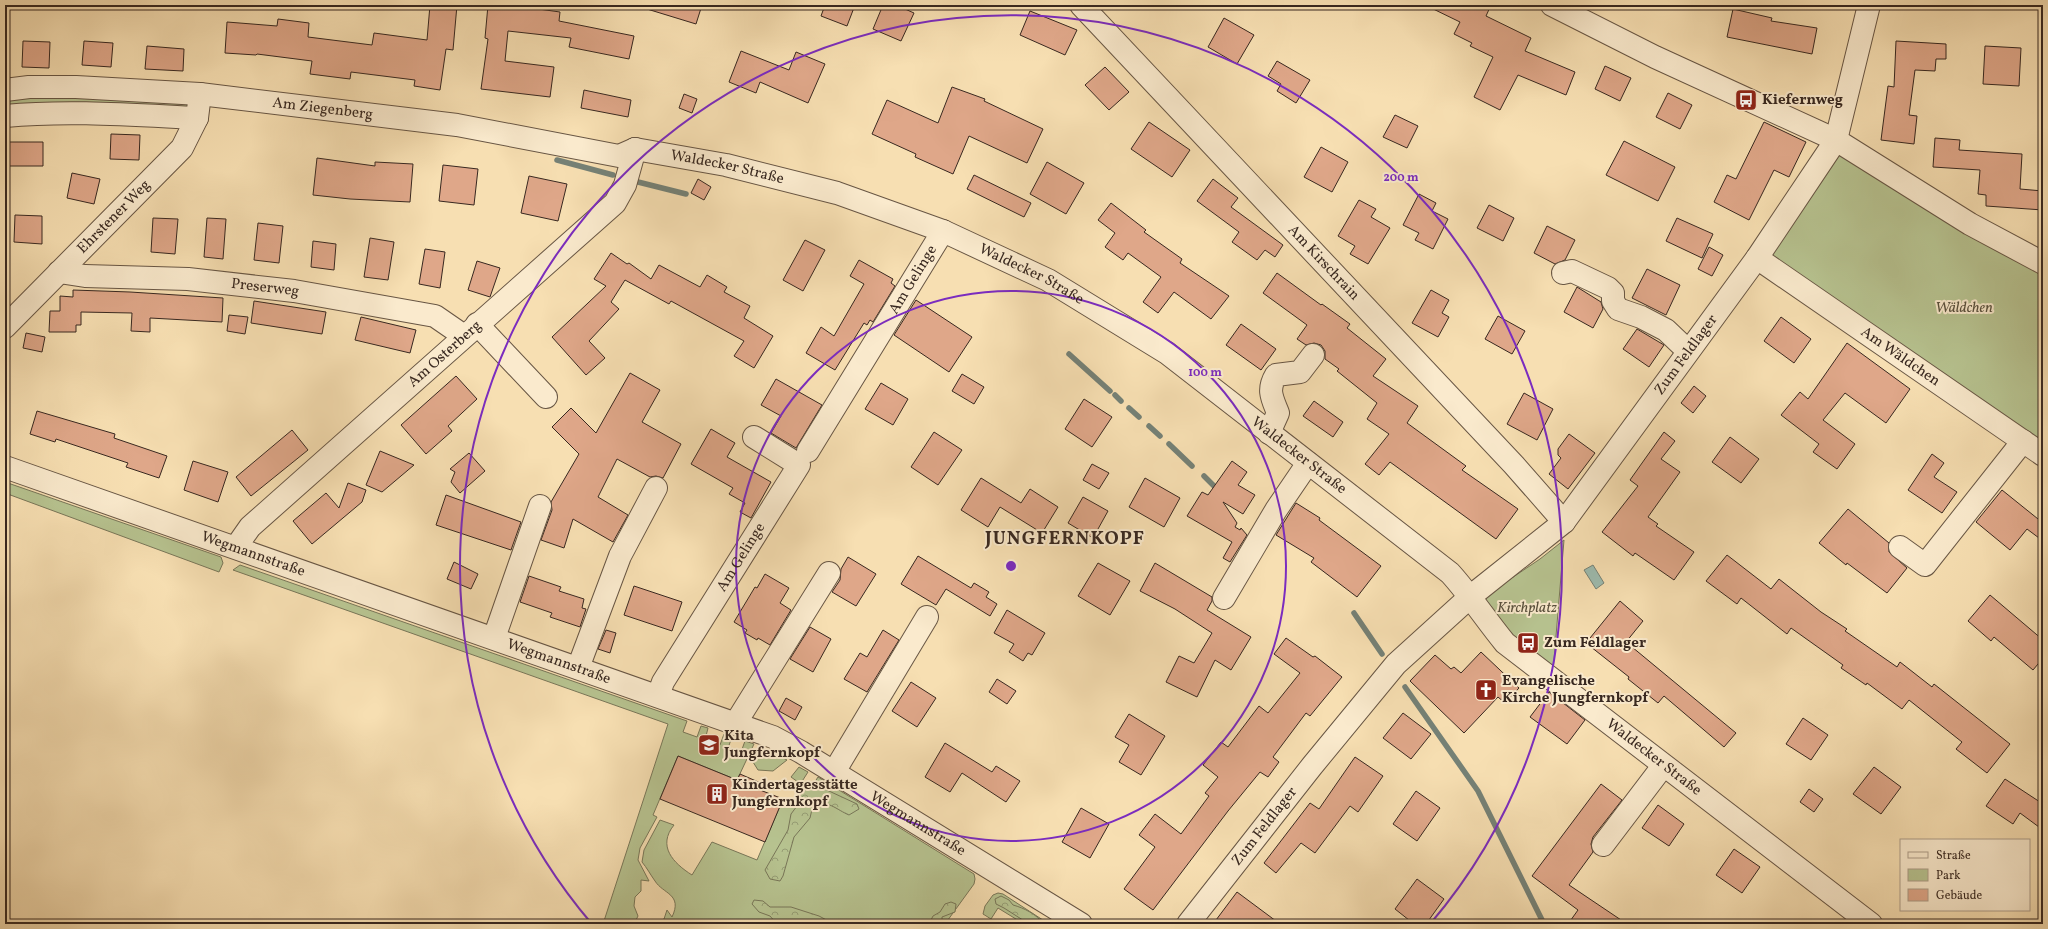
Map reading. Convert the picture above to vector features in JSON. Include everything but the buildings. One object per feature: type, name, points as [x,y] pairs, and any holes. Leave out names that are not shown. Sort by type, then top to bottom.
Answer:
[{"type":"street","name":"Am Kirschrain","points":[[1081,5],[1275,209],[1514,465],[1564,522]]},
{"type":"street","points":[[1552,5],[1655,56],[1836,140],[1970,224],[2043,263]]},
{"type":"street","name":"Zum Feldlager","points":[[1188,924],[1312,766],[1396,664],[1471,596],[1564,522],[1757,258],[1836,140],[1869,5]]},
{"type":"street","name":"Am Ziegenberg","points":[[5,90],[76,87],[200,94],[457,125],[619,156],[636,149]]},
{"type":"street","name":"Ehrstener Weg","points":[[5,327],[182,148],[197,118],[200,94]]},
{"type":"street","points":[[5,116],[33,113],[77,113],[197,118]]},
{"type":"street","name":"Waldecker Straße","points":[[636,149],[726,165],[778,177],[837,193],[943,231],[1048,280],[1160,348],[1450,573],[1471,596],[1482,615],[1505,643],[1663,766],[1871,924]]},
{"type":"street","name":"Am Osterberg","points":[[236,547],[250,527],[615,203],[625,185],[636,149]]},
{"type":"street","name":"Am Gelinge","points":[[808,451],[943,231]]},
{"type":"street","name":"Am Wäldchen","points":[[1757,258],[2043,456]]},
{"type":"street","points":[[1563,273],[1572,271],[1608,288],[1613,293],[1613,301],[1618,309],[1641,317],[1666,330],[1688,351]]},
{"type":"street","name":"Preserweg","points":[[59,272],[85,276],[188,279],[294,291],[434,316],[471,330],[546,397]]},
{"type":"street","points":[[1269,433],[1278,413],[1270,391],[1271,383],[1276,375],[1300,372],[1313,355]]},
{"type":"street","name":"Am Gelinge","points":[[658,696],[663,682],[799,465],[754,437]]},
{"type":"street","points":[[1900,547],[1925,565],[2023,441]]},
{"type":"street","points":[[1224,598],[1276,510],[1308,463]]},
{"type":"street","name":"Wegmannstraße","points":[[5,467],[774,737],[834,772],[1081,924]]},
{"type":"street","points":[[578,668],[620,556],[656,488]]},
{"type":"street","points":[[494,638],[540,506]]},
{"type":"street","points":[[736,724],[829,573]]},
{"type":"street","points":[[834,772],[927,617]]},
{"type":"street","points":[[1603,845],[1663,766]]},
{"type":"green space","points":[[30,96],[188,100],[188,111],[5,109],[5,98]]},
{"type":"green space","name":"Wäldchen","points":[[1837,146],[2043,263],[2043,456],[1765,262]]},
{"type":"green space","points":[[5,482],[221,557],[223,563],[219,572],[5,493]]},
{"type":"green space","name":"Kirchplatz","points":[[1564,540],[1553,672],[1501,628],[1482,598],[1540,559]]},
{"type":"green space","points":[[240,565],[687,721],[683,732],[697,737],[701,726],[708,728],[705,740],[720,745],[724,734],[732,737],[728,748],[741,752],[745,741],[754,744],[737,780],[678,756],[653,815],[657,817],[640,848],[638,860],[649,881],[641,880],[641,891],[635,897],[634,906],[638,916],[634,924],[603,924],[668,724],[233,570]]},
{"type":"green space","points":[[759,746],[787,760],[773,771],[758,770],[753,762]]},
{"type":"green space","points":[[799,767],[808,772],[801,783],[811,788],[818,777],[974,874],[974,884],[945,924],[654,924],[664,919],[667,910],[672,917],[675,909],[674,899],[658,885],[642,862],[644,850],[660,820],[674,825],[669,833],[667,847],[673,859],[692,875],[712,842],[757,860],[783,799],[796,804],[799,792],[792,788],[798,782],[791,777]]},
{"type":"green space","points":[[816,785],[857,804],[859,809],[849,815],[827,804],[823,803],[813,805],[810,818],[794,837],[783,876],[780,881],[770,879],[765,870],[788,830],[791,814],[797,806],[801,794],[809,787]]},
{"type":"green space","points":[[998,893],[1003,894],[1049,924],[1024,924],[998,908],[991,919],[983,914],[985,906],[993,895]]},
{"type":"green space","points":[[1001,896],[1009,900],[1013,905],[1034,914],[1044,924],[1029,924],[996,904],[995,899]]},
{"type":"green space","points":[[754,900],[763,901],[770,907],[791,907],[819,916],[834,924],[777,924],[770,916],[759,912],[752,904]]},
{"type":"green space","points":[[951,902],[956,904],[955,912],[942,917],[942,924],[929,924],[933,916],[940,912],[945,904]]},
{"type":"shaded area","points":[[1593,565],[1604,583],[1596,589],[1584,570]]},
{"type":"waterway","points":[[557,160],[613,175]]},
{"type":"waterway","points":[[638,182],[686,194]]},
{"type":"waterway","points":[[1069,354],[1110,391]]},
{"type":"waterway","points":[[1115,395],[1121,401]]},
{"type":"waterway","points":[[1129,408],[1139,417]]},
{"type":"waterway","points":[[1149,426],[1160,436]]},
{"type":"waterway","points":[[1169,444],[1192,466]]},
{"type":"waterway","points":[[1204,476],[1214,486]]},
{"type":"waterway","points":[[1354,613],[1382,654]]},
{"type":"waterway","points":[[1405,687],[1478,791],[1544,924]]},
{"type":"place","name":"Kiefernweg","points":[[1746,100]]},
{"type":"place","name":"Zum Feldlager","points":[[1528,643]]},
{"type":"place","name":"Evangelische Kirche Jungfernkopf","points":[[1486,690]]},
{"type":"place","name":"Kita Jungfernkopf","points":[[709,745]]},
{"type":"place","name":"Kindertagesstätte Jungfernkopf","points":[[717,794]]},
{"type":"district","name":"JUNGFERNKOPF","points":[[1065,539]]}]
